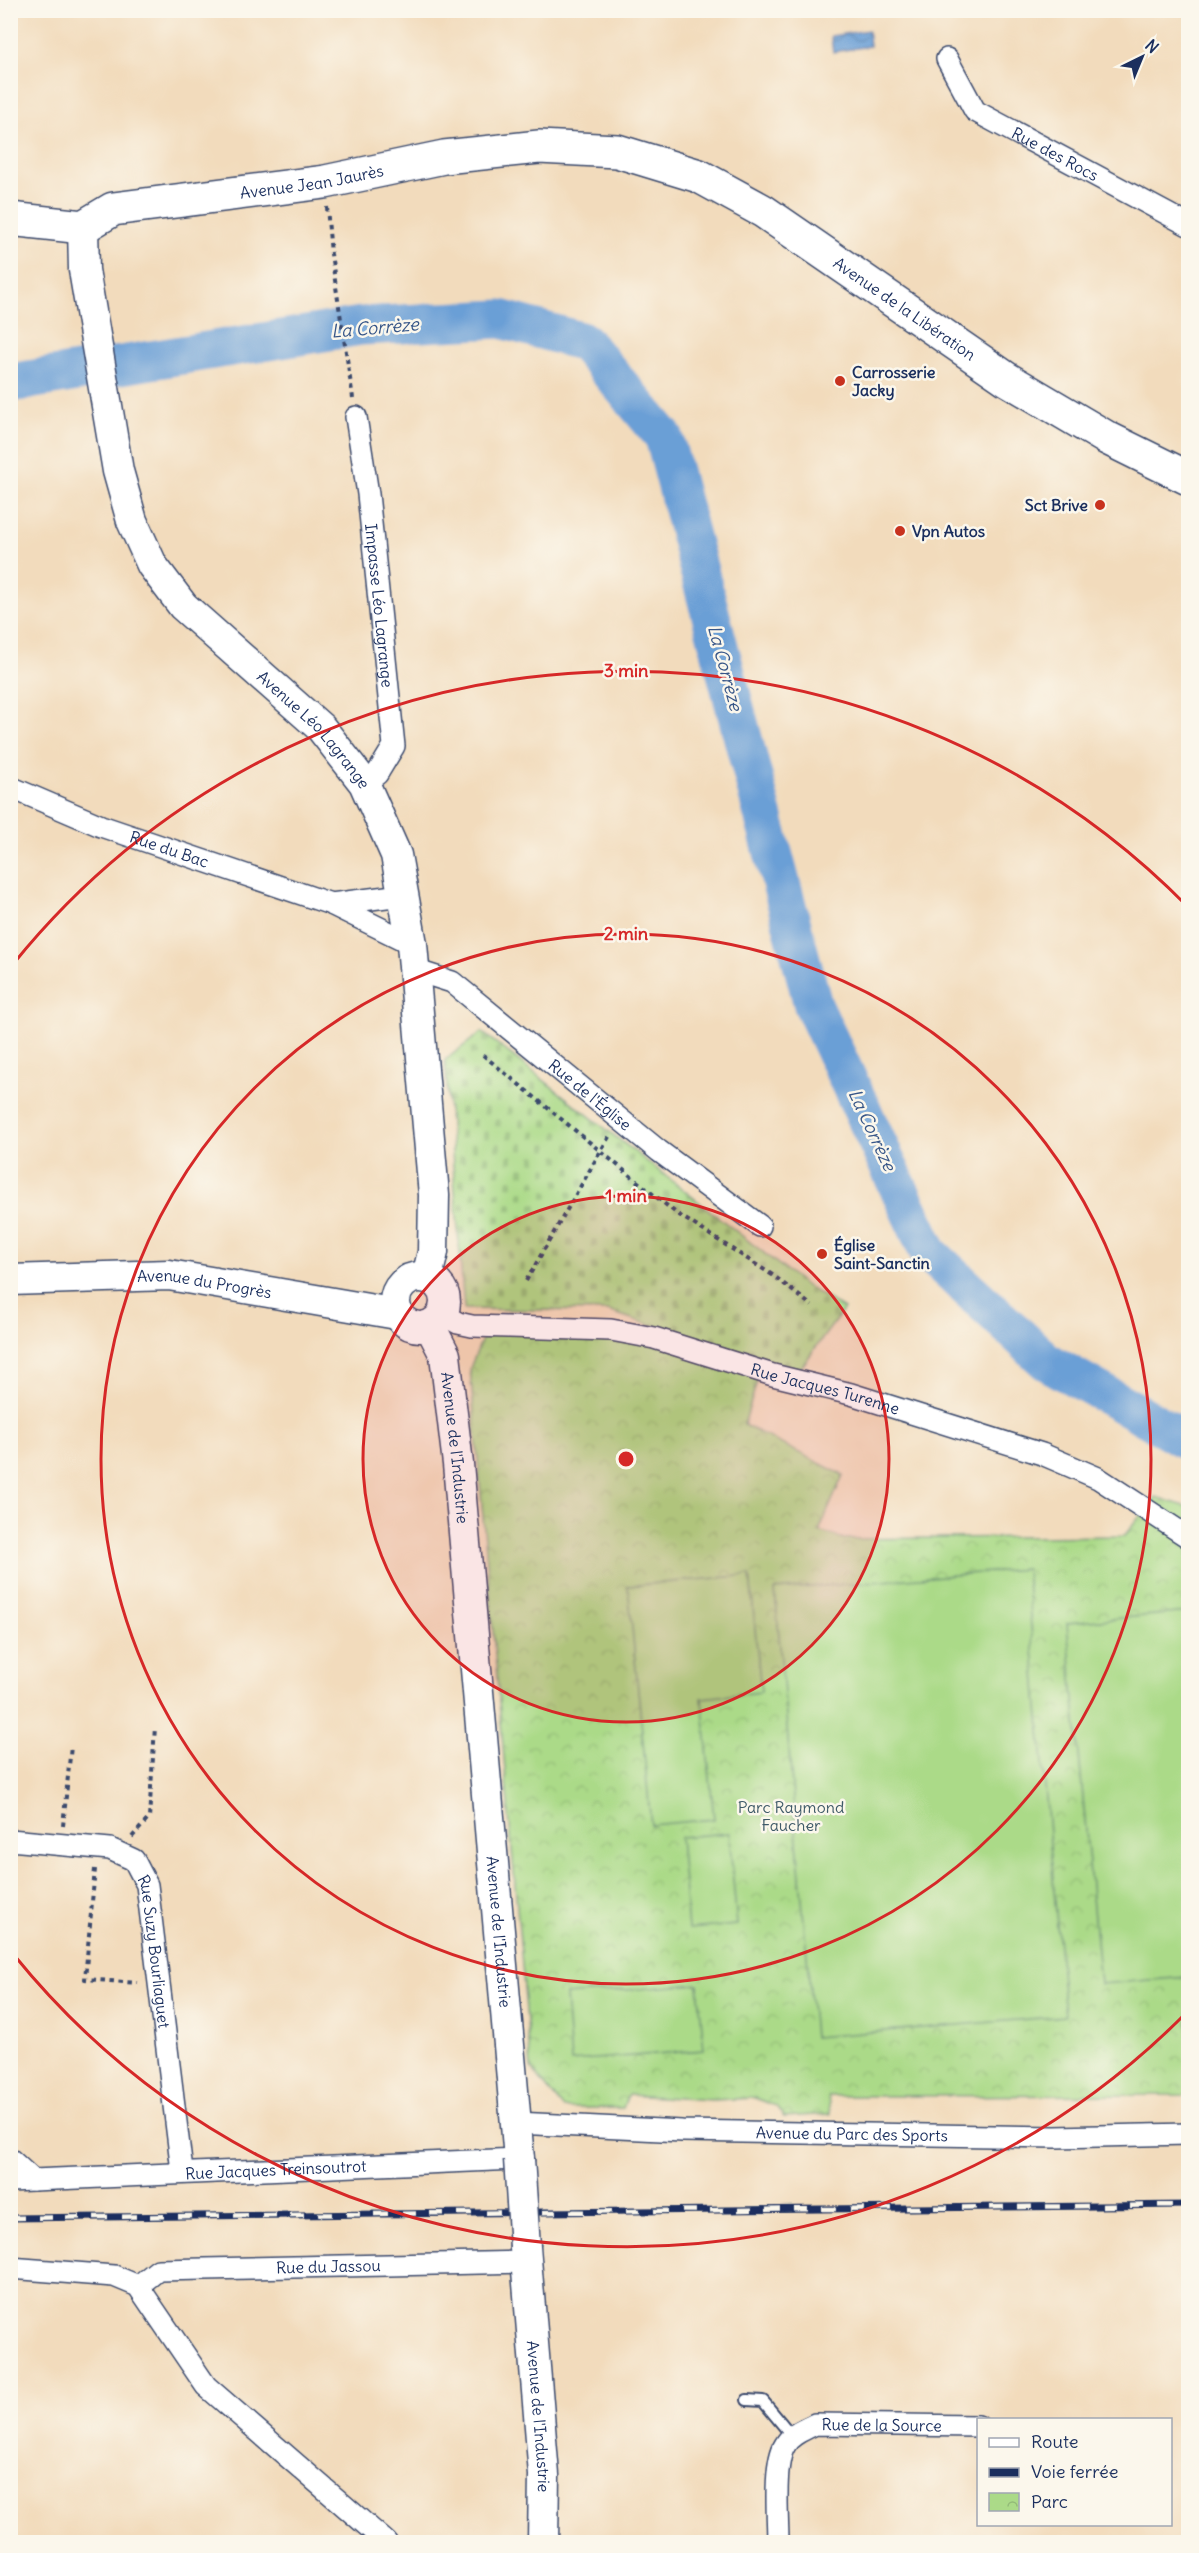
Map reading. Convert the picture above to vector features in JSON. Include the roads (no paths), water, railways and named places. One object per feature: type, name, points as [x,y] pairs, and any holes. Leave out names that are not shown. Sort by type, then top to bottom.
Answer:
[{"type":"main road","name":"Avenue Jean Jaurès","points":[[83,227],[113,210],[325,182],[444,157],[538,147],[617,151]]},
{"type":"main road","name":"Avenue de la Libération","points":[[617,151],[699,176],[763,211],[1007,378],[1107,438],[1188,478]]},
{"type":"main road","points":[[10,219],[83,227]]},
{"type":"main road","name":"Avenue Léo Lagrange","points":[[83,227],[84,270],[118,471],[132,521],[152,565],[183,606],[321,728],[364,783],[396,855],[413,957],[434,1196],[434,1252],[427,1278]]},
{"type":"main road","name":"Avenue du Progrès","points":[[10,1280],[169,1275],[397,1314]]},
{"type":"main road","points":[[410,1278],[427,1278],[439,1285],[443,1292],[445,1307],[436,1320],[422,1328],[407,1324],[397,1314],[394,1305],[398,1289],[410,1278]]},
{"type":"main road","name":"Avenue de l'Industrie","points":[[436,1320],[445,1355],[458,1464],[507,2047],[516,2123],[544,2475],[543,2542]]},
{"type":"street","name":"Rue des Rocs","points":[[947,59],[975,111],[1188,225]]},
{"type":"street","name":"Impasse Léo Lagrange","points":[[356,417],[368,494],[394,746],[377,774],[364,783]]},
{"type":"street","name":"Rue du Bac","points":[[10,787],[101,826],[331,904],[413,957]]},
{"type":"street","name":"Rue du Bac","points":[[331,904],[402,895]]},
{"type":"street","name":"Rue de l'Église","points":[[413,957],[452,982],[622,1121],[760,1226]]},
{"type":"street","name":"Rue Jacques Turenne","points":[[436,1320],[472,1326],[611,1330],[654,1338],[773,1376],[851,1394],[1042,1454],[1098,1478],[1188,1537]]},
{"type":"street","name":"Rue Suzy Bourliaguet","points":[[10,1840],[97,1848],[119,1853],[134,1860],[147,1885],[182,2171]]},
{"type":"street","name":"Avenue du Parc des Sports","points":[[516,2123],[682,2131],[985,2136],[1188,2134]]},
{"type":"street","name":"Rue Jacques Treinsoutrot","points":[[10,2181],[182,2171],[519,2158]]},
{"type":"street","points":[[10,2159],[33,2180]]},
{"type":"street","name":"Rue du Jassou","points":[[138,2286],[158,2270],[526,2254]]},
{"type":"street","points":[[10,2268],[114,2276],[138,2286],[206,2386],[386,2542]]},
{"type":"street","name":"Rue de la Source","points":[[792,2436],[815,2424],[977,2426]]},
{"type":"street","points":[[778,2542],[779,2461],[784,2446],[792,2436]]},
{"type":"lane","points":[[747,2400],[763,2401],[792,2436]]},
{"type":"water","points":[[868,30],[870,46],[833,52],[831,36]]},
{"type":"waterway","name":"La Corrèze","points":[[10,383],[361,326],[501,319],[584,342],[664,437],[813,1005],[929,1253],[1046,1361],[1188,1441]]},
{"type":"railway","points":[[10,2218],[1188,2205]]},
{"type":"place","name":"Carrosserie Jacky","points":[[840,381]]},
{"type":"place","name":"Sct Brive","points":[[1100,505]]},
{"type":"place","name":"Vpn Autos","points":[[900,531]]},
{"type":"place","name":"Église Saint-Sanctin","points":[[822,1254]]},
{"type":"park label","name":"Parc Raymond Faucher","points":[[791,1816]]}]
